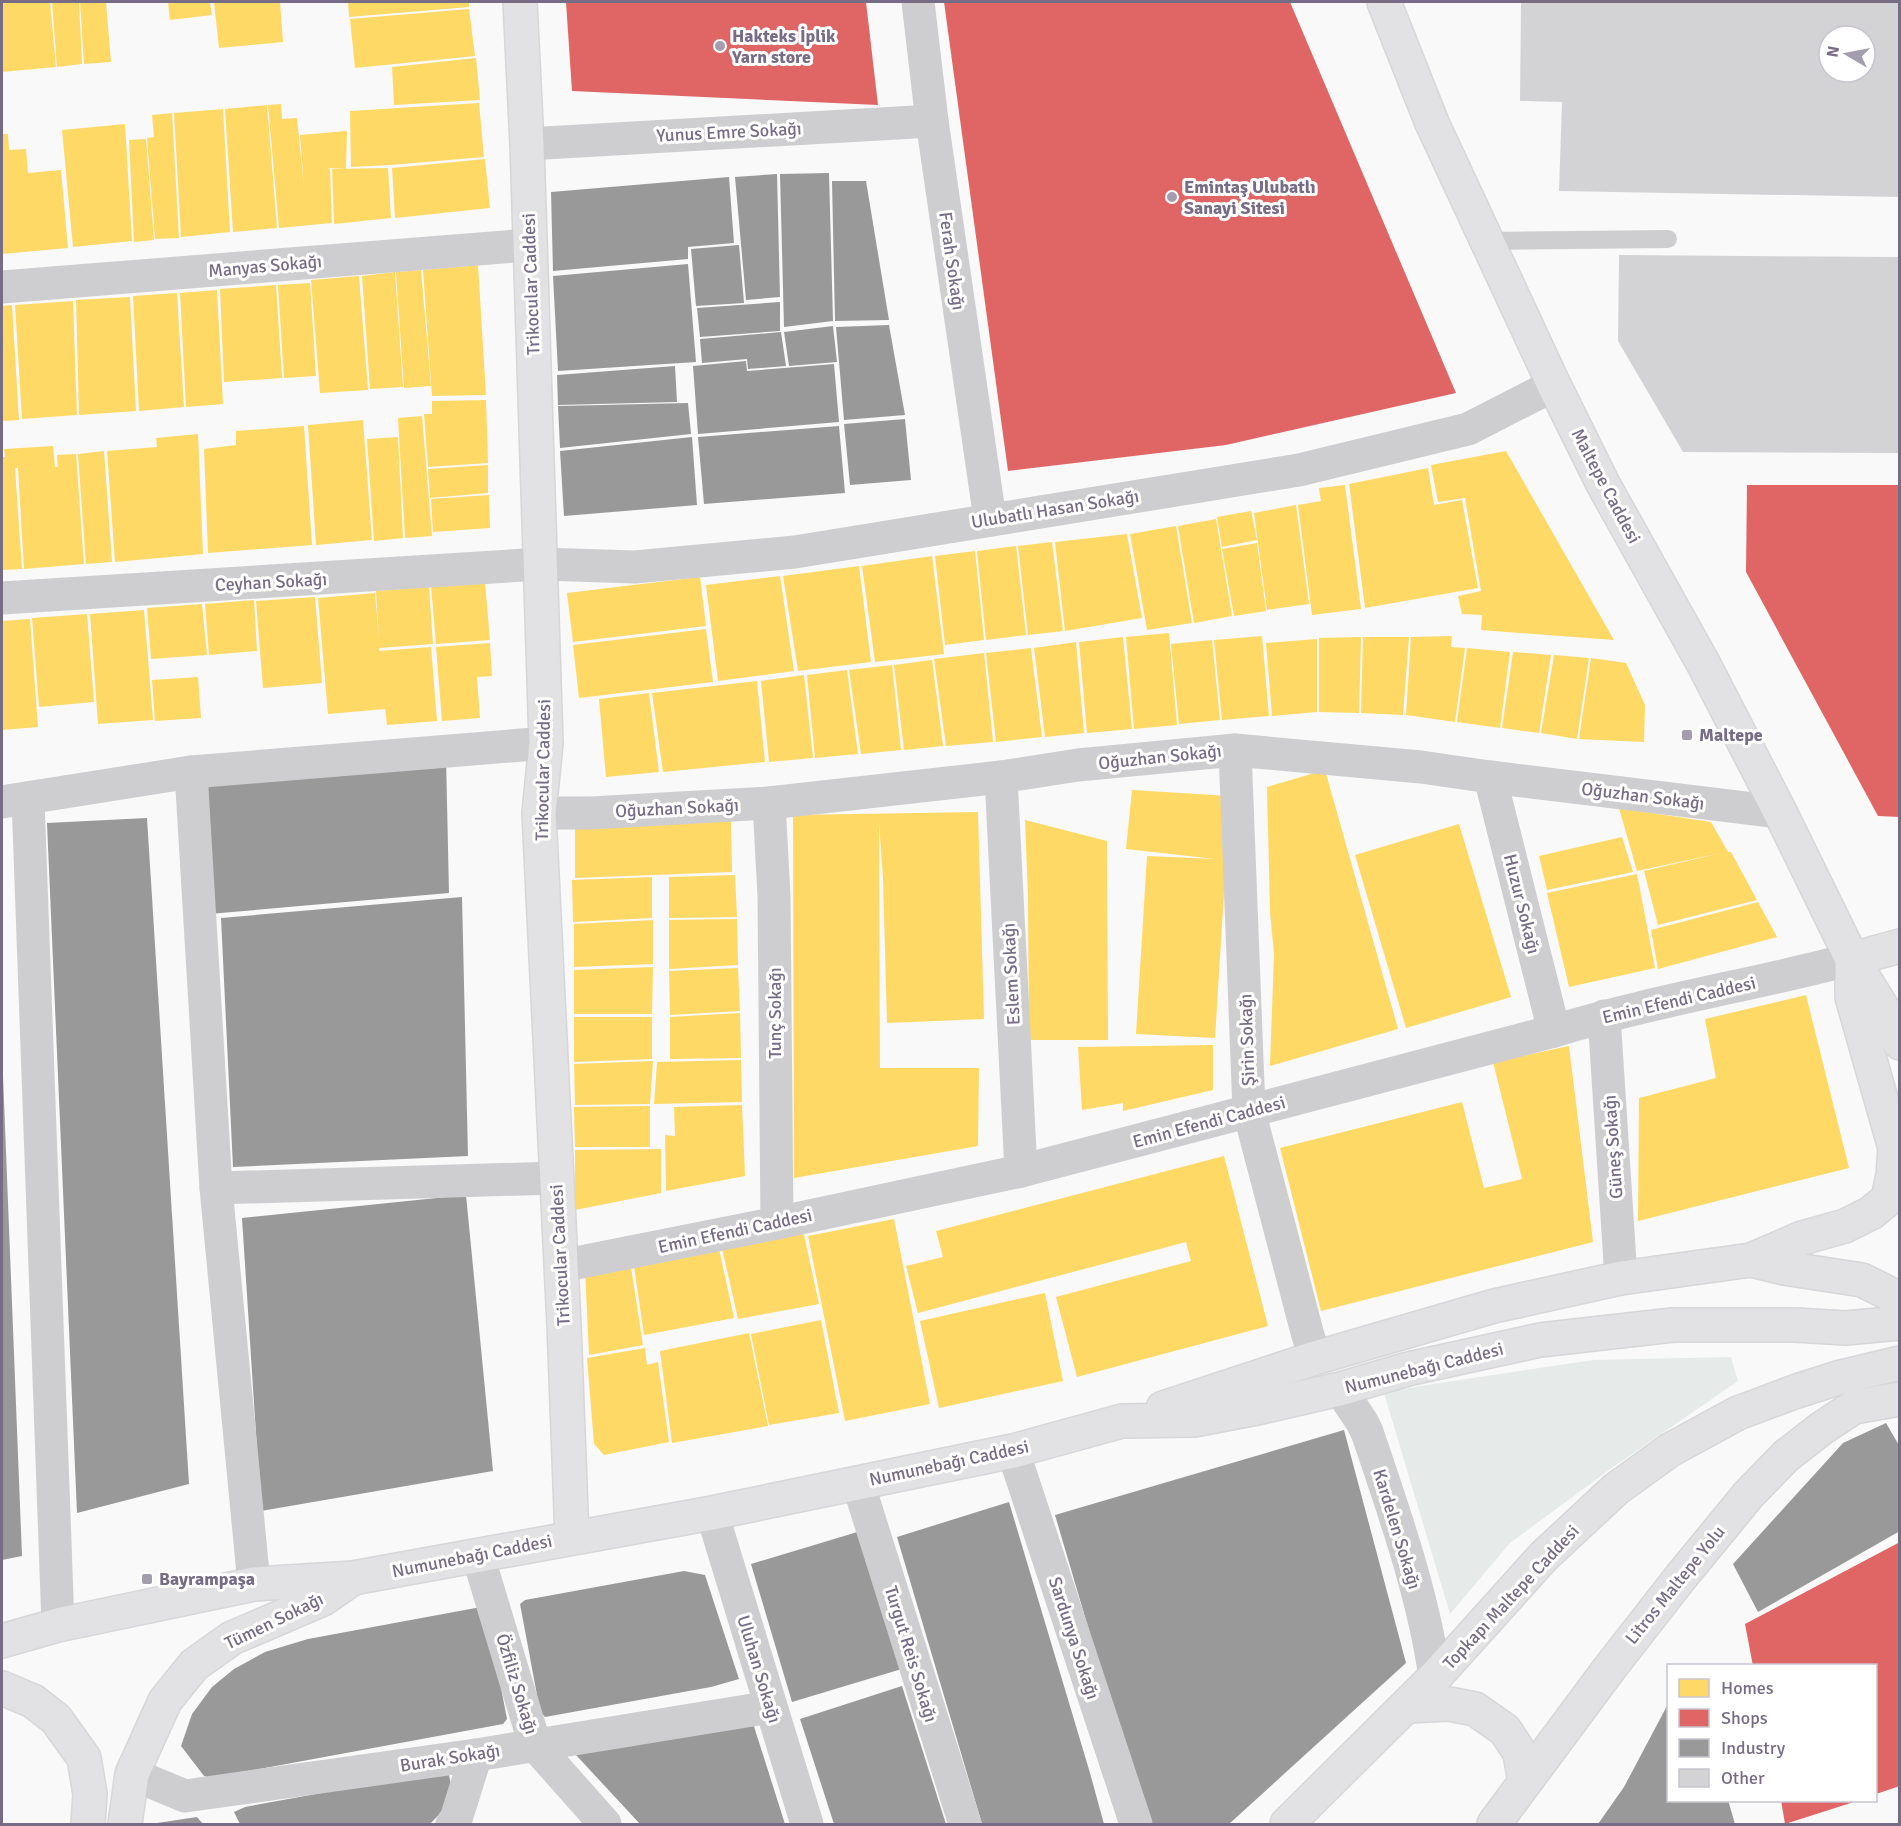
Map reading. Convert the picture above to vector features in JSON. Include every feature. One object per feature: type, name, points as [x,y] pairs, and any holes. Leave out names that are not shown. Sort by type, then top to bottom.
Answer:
[{"type":"main road","name":"Trikocular Caddesi","points":[[520,2],[527,144],[546,743],[539,813],[572,1538]]},
{"type":"main road","name":"Maltepe Caddesi","points":[[1384,2],[1432,123],[1554,385],[1603,484],[1703,663],[1852,959],[1883,1009],[1899,1043]]},
{"type":"main road","points":[[1122,1422],[1315,1358],[1494,1306],[1621,1278],[1751,1260],[1802,1238],[1845,1226],[1871,1213],[1888,1199],[1895,1148],[1852,997],[1852,959],[1899,946]]},
{"type":"main road","points":[[1751,1260],[1784,1268],[1862,1280],[1899,1299]]},
{"type":"main road","name":"Numunebağı Caddesi","points":[[2,1641],[58,1625],[254,1584],[353,1578],[712,1513],[1013,1451],[1122,1422],[1194,1420],[1257,1408],[1340,1389],[1408,1369],[1540,1340],[1673,1325],[1795,1325],[1846,1328],[1899,1323]]},
{"type":"main road","name":"Topkapı Maltepe Caddesi","points":[[1287,1824],[1435,1677],[1544,1556],[1616,1489],[1670,1450],[1738,1413],[1841,1377],[1899,1363]]},
{"type":"main road","name":"Litros Maltepe Yolu","points":[[1494,1824],[1602,1678],[1749,1494],[1786,1456],[1854,1407],[1899,1399]]},
{"type":"main road","name":"Tümen Sokağı","points":[[125,1824],[132,1774],[165,1701],[194,1665],[232,1638],[323,1599],[353,1578]]},
{"type":"main road","points":[[2,1688],[33,1701],[56,1719],[84,1758],[90,1794],[88,1824]]},
{"type":"main road","points":[[1407,1706],[1449,1704],[1475,1709],[1505,1730],[1520,1753],[1524,1782]]},
{"type":"street","name":"Ferah Sokağı","points":[[918,2],[932,121],[990,519]]},
{"type":"street","name":"Yunus Emre Sokağı","points":[[527,144],[932,121]]},
{"type":"street","name":"Manyas Sokağı","points":[[2,287],[529,245]]},
{"type":"street","name":"Ulubatlı Hasan Sokağı","points":[[541,564],[635,567],[795,552],[1299,470],[1468,429],[1554,385]]},
{"type":"street","name":"Ceyhan Sokağı","points":[[2,598],[541,564]]},
{"type":"street","points":[[58,1625],[15,801],[191,772],[546,743]]},
{"type":"street","name":"Oğuzhan Sokağı","points":[[539,813],[591,813],[769,802],[1001,777],[1078,765],[1235,750],[1421,767],[1780,812]]},
{"type":"street","name":"Şirin Sokağı","points":[[1235,750],[1250,1111],[1315,1358]]},
{"type":"street","points":[[191,772],[216,1188],[254,1584]]},
{"type":"street","name":"Eslem Sokağı","points":[[1001,777],[1021,1171]]},
{"type":"street","name":"Huzur Sokağı","points":[[1490,777],[1554,1031]]},
{"type":"street","name":"Tunç Sokağı","points":[[769,802],[774,896],[777,1223]]},
{"type":"street","name":"Emin Efendi Caddesi","points":[[561,1266],[1021,1171],[1604,1016],[1852,959]]},
{"type":"street","name":"Güneş Sokağı","points":[[1604,1016],[1621,1278]]},
{"type":"street","points":[[216,1188],[556,1178]]},
{"type":"street","name":"Kardelen Sokağı","points":[[1340,1389],[1367,1432],[1402,1535],[1432,1655],[1435,1677]]},
{"type":"street","name":"Sardunya Sokağı","points":[[1013,1451],[1136,1824]]},
{"type":"street","name":"Turgut Reis Sokağı","points":[[858,1483],[965,1824]]},
{"type":"street","name":"Uluhan Sokağı","points":[[712,1513],[807,1824]]},
{"type":"street","name":"Özfiliz Sokağı","points":[[478,1556],[535,1745],[605,1824]]},
{"type":"street","name":"Burak Sokağı","points":[[132,1774],[184,1796],[476,1755],[771,1707]]},
{"type":"street","points":[[452,1824],[456,1819],[476,1755]]},
{"type":"lane","points":[[1487,241],[1668,239]]},
{"type":"shaded area","points":[[1731,1357],[1738,1381],[1609,1470],[1510,1543],[1450,1614],[1384,1393],[1593,1360]]},
{"type":"building: Homes","points":[[2,2],[50,2],[56,67],[2,72]]},
{"type":"building: Homes","points":[[52,2],[79,2],[82,64],[57,67]]},
{"type":"building: Homes","points":[[80,2],[106,2],[111,62],[84,64]]},
{"type":"building: Homes","points":[[168,2],[210,2],[212,15],[170,20]]},
{"type":"building: Homes","points":[[214,2],[280,2],[283,42],[219,48]]},
{"type":"building: Homes","points":[[348,2],[469,2],[469,7],[349,17]]},
{"type":"building: Homes","points":[[469,9],[475,56],[355,68],[350,19]]},
{"type":"building: Homes","points":[[476,58],[480,100],[394,105],[392,67]]},
{"type":"building: Homes","points":[[479,103],[484,157],[351,167],[350,111]]},
{"type":"building: Homes","points":[[281,104],[282,119],[297,118],[304,187],[300,135],[347,131],[346,169],[328,168],[330,169],[332,223],[279,228],[268,105]]},
{"type":"building: Homes","points":[[267,105],[277,228],[233,232],[225,109]]},
{"type":"building: Homes","points":[[223,109],[230,232],[181,237],[174,113]]},
{"type":"building: Homes","points":[[172,113],[179,238],[155,239],[147,138],[154,137],[152,115]]},
{"type":"building: Homes","points":[[125,124],[132,241],[73,247],[62,130]]},
{"type":"building: Homes","points":[[2,134],[8,134],[9,150],[26,149],[28,173],[61,170],[68,248],[2,254]]},
{"type":"building: Homes","points":[[146,139],[154,240],[134,242],[129,140]]},
{"type":"building: Homes","points":[[485,159],[490,208],[395,218],[392,168]]},
{"type":"building: Homes","points":[[388,168],[391,218],[334,224],[332,169]]},
{"type":"building: Homes","points":[[478,265],[486,395],[432,396],[423,270]]},
{"type":"building: Homes","points":[[421,270],[431,386],[404,388],[396,272]]},
{"type":"building: Homes","points":[[395,272],[403,387],[370,389],[362,276]]},
{"type":"building: Homes","points":[[359,276],[368,390],[320,393],[311,280]]},
{"type":"building: Homes","points":[[310,283],[316,376],[284,378],[278,285]]},
{"type":"building: Homes","points":[[276,285],[282,378],[224,382],[220,289]]},
{"type":"building: Homes","points":[[217,290],[223,404],[186,407],[180,293]]},
{"type":"building: Homes","points":[[177,293],[184,407],[139,411],[133,296]]},
{"type":"building: Homes","points":[[130,297],[136,411],[79,415],[76,300]]},
{"type":"building: Homes","points":[[73,301],[77,415],[22,419],[15,305]]},
{"type":"building: Homes","points":[[12,305],[19,420],[2,421],[2,306]]},
{"type":"building: Homes","points":[[486,400],[488,463],[428,467],[424,414],[432,414],[432,401]]},
{"type":"building: Homes","points":[[422,416],[432,536],[405,538],[398,418]]},
{"type":"building: Homes","points":[[363,420],[372,540],[316,545],[308,425]]},
{"type":"building: Homes","points":[[304,426],[312,545],[208,553],[204,449],[236,445],[236,431]]},
{"type":"building: Homes","points":[[198,434],[203,554],[115,562],[107,451],[157,447],[156,438]]},
{"type":"building: Homes","points":[[398,437],[403,538],[374,541],[367,439]]},
{"type":"building: Homes","points":[[53,446],[55,467],[58,467],[57,455],[76,454],[84,564],[24,569],[18,468],[15,468],[22,569],[2,570],[2,457],[5,457],[4,449]]},
{"type":"building: Homes","points":[[104,451],[112,562],[86,564],[78,454]]},
{"type":"building: Homes","points":[[1506,451],[1614,640],[1481,630],[1482,615],[1462,614],[1458,596],[1481,591],[1465,498],[1438,502],[1431,465]]},
{"type":"building: Homes","points":[[488,465],[488,493],[430,498],[428,469]]},
{"type":"building: Homes","points":[[1428,468],[1434,505],[1462,500],[1478,588],[1365,608],[1349,484]]},
{"type":"building: Homes","points":[[1345,485],[1361,609],[1312,615],[1298,505],[1321,501],[1319,488]]},
{"type":"building: Homes","points":[[489,495],[490,528],[433,532],[431,499]]},
{"type":"building: Homes","points":[[1296,505],[1309,604],[1267,610],[1254,513]]},
{"type":"building: Homes","points":[[1251,511],[1257,540],[1222,547],[1217,517]]},
{"type":"building: Homes","points":[[1216,519],[1232,616],[1194,623],[1178,526]]},
{"type":"building: Homes","points":[[1176,526],[1192,623],[1147,630],[1130,534]]},
{"type":"building: Homes","points":[[1127,534],[1142,618],[1065,631],[1055,542]]},
{"type":"building: Homes","points":[[1052,542],[1063,631],[1028,635],[1018,546]]},
{"type":"building: Homes","points":[[1257,543],[1266,611],[1234,616],[1222,549]]},
{"type":"building: Homes","points":[[1016,546],[1026,635],[986,640],[977,551]]},
{"type":"building: Homes","points":[[975,551],[984,640],[945,645],[935,556]]},
{"type":"building: Homes","points":[[932,556],[944,654],[875,662],[862,566]]},
{"type":"building: Homes","points":[[859,566],[871,662],[798,671],[783,576]]},
{"type":"building: Homes","points":[[780,576],[794,671],[718,681],[706,585]]},
{"type":"building: Homes","points":[[700,577],[706,626],[573,642],[567,593]]},
{"type":"building: Homes","points":[[485,582],[490,640],[436,644],[431,586]]},
{"type":"building: Homes","points":[[429,587],[433,644],[379,648],[379,651],[431,647],[437,721],[387,725],[385,709],[328,714],[318,598],[375,593],[379,639],[376,591]]},
{"type":"building: Homes","points":[[315,597],[322,683],[263,688],[256,601]]},
{"type":"building: Homes","points":[[254,600],[257,651],[209,655],[205,604]]},
{"type":"building: Homes","points":[[202,604],[207,655],[151,659],[147,608]]},
{"type":"building: Homes","points":[[144,610],[153,720],[98,724],[90,614]]},
{"type":"building: Homes","points":[[87,614],[94,702],[39,707],[32,618]]},
{"type":"building: Homes","points":[[30,619],[38,727],[2,730],[2,621]]},
{"type":"building: Homes","points":[[706,629],[713,682],[579,698],[573,645]]},
{"type":"building: Homes","points":[[1169,633],[1177,725],[1134,729],[1126,637]]},
{"type":"building: Homes","points":[[1262,636],[1269,716],[1222,720],[1214,640]]},
{"type":"building: Homes","points":[[1452,636],[1451,647],[1465,648],[1455,722],[1406,715],[1411,637]]},
{"type":"building: Homes","points":[[1123,637],[1132,729],[1087,733],[1079,642]]},
{"type":"building: Homes","points":[[1361,637],[1359,713],[1319,712],[1319,638]]},
{"type":"building: Homes","points":[[1363,637],[1409,637],[1403,715],[1361,713]]},
{"type":"building: Homes","points":[[1317,639],[1317,712],[1272,716],[1266,643]]},
{"type":"building: Homes","points":[[1212,640],[1220,720],[1179,724],[1171,644]]},
{"type":"building: Homes","points":[[1076,642],[1084,733],[1045,737],[1034,648]]},
{"type":"building: Homes","points":[[490,643],[492,676],[477,677],[480,718],[442,721],[436,647]]},
{"type":"building: Homes","points":[[1031,648],[1042,737],[996,742],[986,653]]},
{"type":"building: Homes","points":[[1467,648],[1510,652],[1500,728],[1457,722]]},
{"type":"building: Homes","points":[[1513,652],[1551,655],[1539,733],[1502,728]]},
{"type":"building: Homes","points":[[984,653],[993,742],[946,746],[934,659]]},
{"type":"building: Homes","points":[[1554,655],[1589,658],[1577,739],[1541,733]]},
{"type":"building: Homes","points":[[1591,658],[1626,663],[1645,705],[1644,742],[1579,739]]},
{"type":"building: Homes","points":[[932,660],[943,746],[904,750],[894,665]]},
{"type":"building: Homes","points":[[892,665],[901,750],[861,754],[849,670]]},
{"type":"building: Homes","points":[[847,670],[858,754],[815,758],[807,675]]},
{"type":"building: Homes","points":[[804,675],[813,758],[769,762],[761,681]]},
{"type":"building: Homes","points":[[198,677],[201,718],[155,721],[152,680]]},
{"type":"building: Homes","points":[[757,681],[765,762],[663,772],[652,693]]},
{"type":"building: Homes","points":[[649,693],[659,772],[606,777],[599,699]]},
{"type":"building: Homes","points":[[1325,770],[1398,1029],[1270,1066],[1274,954],[1270,912],[1267,787]]},
{"type":"building: Homes","points":[[1132,790],[1230,796],[1215,1038],[1136,1034],[1147,856],[1215,859],[1126,849]]},
{"type":"building: Homes","points":[[1619,808],[1711,822],[1728,852],[1731,852],[1757,900],[1658,925],[1644,871],[1721,853],[1637,871]]},
{"type":"building: Homes","points":[[978,812],[984,1019],[887,1023],[879,823],[880,1068],[979,1068],[978,1146],[794,1178],[793,815]]},
{"type":"building: Homes","points":[[1025,820],[1107,841],[1108,1040],[1029,1040]]},
{"type":"building: Homes","points":[[731,821],[732,872],[575,878],[575,826]]},
{"type":"building: Homes","points":[[1459,824],[1511,997],[1406,1028],[1355,855]]},
{"type":"building: Homes","points":[[1622,837],[1633,872],[1547,890],[1539,856]]},
{"type":"building: Homes","points":[[1637,874],[1655,968],[1569,987],[1547,893]]},
{"type":"building: Homes","points":[[735,875],[737,917],[669,918],[669,877]]},
{"type":"building: Homes","points":[[652,877],[652,918],[573,922],[572,880]]},
{"type":"building: Homes","points":[[1758,902],[1777,937],[1658,969],[1651,930]]},
{"type":"building: Homes","points":[[737,919],[738,965],[669,969],[669,920]]},
{"type":"building: Homes","points":[[653,920],[653,964],[574,967],[574,924]]},
{"type":"building: Homes","points":[[653,967],[652,1014],[574,1014],[574,970]]},
{"type":"building: Homes","points":[[738,968],[740,1011],[670,1015],[669,971]]},
{"type":"building: Homes","points":[[1806,995],[1849,1168],[1638,1221],[1639,1098],[1716,1078],[1705,1019]]},
{"type":"building: Homes","points":[[740,1013],[741,1058],[670,1059],[670,1017]]},
{"type":"building: Homes","points":[[574,1017],[652,1017],[652,1059],[574,1062]]},
{"type":"building: Homes","points":[[1213,1045],[1213,1090],[1123,1111],[1123,1103],[1082,1110],[1078,1047]]},
{"type":"building: Homes","points":[[1569,1046],[1593,1242],[1321,1311],[1280,1148],[1462,1102],[1484,1188],[1522,1179],[1493,1062]]},
{"type":"building: Homes","points":[[741,1060],[742,1102],[654,1104],[657,1062]]},
{"type":"building: Homes","points":[[653,1061],[650,1104],[575,1105],[574,1064]]},
{"type":"building: Homes","points":[[742,1105],[745,1176],[666,1191],[665,1135],[675,1136],[674,1107]]},
{"type":"building: Homes","points":[[650,1106],[650,1147],[575,1147],[574,1107]]},
{"type":"building: Homes","points":[[661,1149],[661,1193],[575,1210],[575,1150]]},
{"type":"building: Homes","points":[[1224,1156],[1268,1326],[1077,1377],[1056,1297],[1191,1261],[1186,1242],[918,1313],[906,1266],[943,1257],[936,1231]]},
{"type":"building: Homes","points":[[894,1219],[930,1404],[845,1421],[808,1236]]},
{"type":"building: Homes","points":[[803,1230],[819,1304],[738,1319],[721,1244]]},
{"type":"building: Homes","points":[[718,1244],[734,1318],[644,1335],[633,1260]]},
{"type":"building: Homes","points":[[630,1261],[643,1345],[589,1355],[585,1269]]},
{"type":"building: Homes","points":[[1045,1293],[1063,1381],[939,1408],[920,1321]]},
{"type":"building: Homes","points":[[821,1320],[839,1413],[769,1425],[751,1334]]},
{"type":"building: Homes","points":[[749,1333],[768,1426],[672,1443],[660,1351]]},
{"type":"building: Homes","points":[[645,1348],[647,1365],[658,1362],[669,1442],[604,1455],[594,1444],[587,1358]]},
{"type":"building: Shops","name":"Hakteks İplik Yarn store","points":[[566,2],[866,2],[878,105],[572,91]]},
{"type":"building: Shops","name":"Emintaş Ulubatlı Sanayi Sitesi","points":[[944,2],[1290,2],[1456,393],[1226,445],[1008,471]]},
{"type":"building: Shops","points":[[1747,485],[1900,485],[1900,817],[1878,816],[1746,572]]},
{"type":"building: Shops","points":[[1900,1542],[1900,1786],[1877,1794],[1877,1664],[1753,1664],[1745,1624]]},
{"type":"building: Shops","points":[[1781,1802],[1854,1802],[1785,1824]]},
{"type":"building: Industry","points":[[829,173],[833,321],[784,327],[780,174]]},
{"type":"building: Industry","points":[[777,174],[780,297],[746,300],[735,177]]},
{"type":"building: Industry","points":[[729,177],[734,243],[688,247],[688,259],[553,271],[551,192]]},
{"type":"building: Industry","points":[[832,181],[866,181],[889,320],[835,321]]},
{"type":"building: Industry","points":[[739,245],[744,303],[696,306],[691,249]]},
{"type":"building: Industry","points":[[688,264],[696,362],[558,371],[553,276]]},
{"type":"building: Industry","points":[[780,302],[780,331],[700,337],[697,308]]},
{"type":"building: Industry","points":[[889,325],[905,415],[844,420],[836,327]]},
{"type":"building: Industry","points":[[833,326],[837,362],[789,366],[784,332]]},
{"type":"building: Industry","points":[[781,332],[786,366],[748,369],[747,359],[702,363],[700,339]]},
{"type":"building: Industry","points":[[746,361],[747,371],[834,364],[839,422],[698,434],[693,366]]},
{"type":"building: Industry","points":[[675,366],[677,402],[558,405],[557,375]]},
{"type":"building: Industry","points":[[688,403],[691,434],[560,448],[558,406]]},
{"type":"building: Industry","points":[[905,419],[911,480],[850,485],[844,424]]},
{"type":"building: Industry","points":[[839,426],[845,493],[704,504],[698,437]]},
{"type":"building: Industry","points":[[692,437],[697,505],[564,516],[560,451]]},
{"type":"building: Industry","points":[[446,756],[449,893],[209,914],[203,780]]},
{"type":"building: Industry","points":[[147,818],[189,1484],[77,1513],[47,823]]},
{"type":"building: Industry","points":[[462,897],[468,1156],[233,1167],[221,918]]},
{"type":"building: Industry","points":[[2,1076],[22,1556],[2,1560]]},
{"type":"building: Industry","points":[[466,1195],[493,1471],[261,1511],[242,1218]]},
{"type":"building: Industry","points":[[1886,1423],[1900,1447],[1900,1531],[1758,1612],[1733,1564],[1843,1443]]},
{"type":"building: Industry","points":[[1344,1430],[1406,1663],[1229,1824],[1146,1824],[1055,1515]]},
{"type":"building: Industry","points":[[1009,1502],[1104,1824],[982,1824],[897,1537]]},
{"type":"building: Industry","points":[[864,1530],[905,1668],[792,1702],[751,1564]]},
{"type":"building: Industry","points":[[684,1571],[705,1575],[739,1679],[711,1687],[545,1717],[540,1711],[520,1604],[525,1600]]},
{"type":"building: Industry","points":[[481,1607],[486,1610],[507,1719],[503,1724],[210,1778],[204,1776],[181,1746],[192,1714],[212,1687],[234,1669],[265,1652],[308,1639]]},
{"type":"building: Industry","points":[[902,1686],[946,1824],[834,1824],[800,1719]]},
{"type":"building: Industry","points":[[1667,1706],[1667,1802],[1729,1802],[1735,1824],[1598,1824],[1624,1787]]},
{"type":"building: Industry","points":[[751,1717],[785,1824],[640,1824],[576,1755],[580,1746]]},
{"type":"building: Industry","points":[[442,1771],[449,1775],[453,1796],[450,1803],[430,1824],[240,1824],[234,1812],[245,1807]]},
{"type":"building: Industry","points":[[197,1817],[203,1824],[157,1824],[157,1823]]},
{"type":"building: Other","points":[[1521,2],[1900,2],[1900,197],[1559,191],[1562,102],[1520,101]]},
{"type":"building: Other","points":[[1619,255],[1900,257],[1900,453],[1683,452],[1618,341]]},
{"type":"place","name":"Hakteks İplik Yarn store","points":[[720,46]]},
{"type":"place","name":"Emintaş Ulubatlı Sanayi Sitesi","points":[[1172,197]]},
{"type":"place","name":"Maltepe","points":[[1687,735]]},
{"type":"place","name":"Bayrampaşa","points":[[147,1579]]}]
